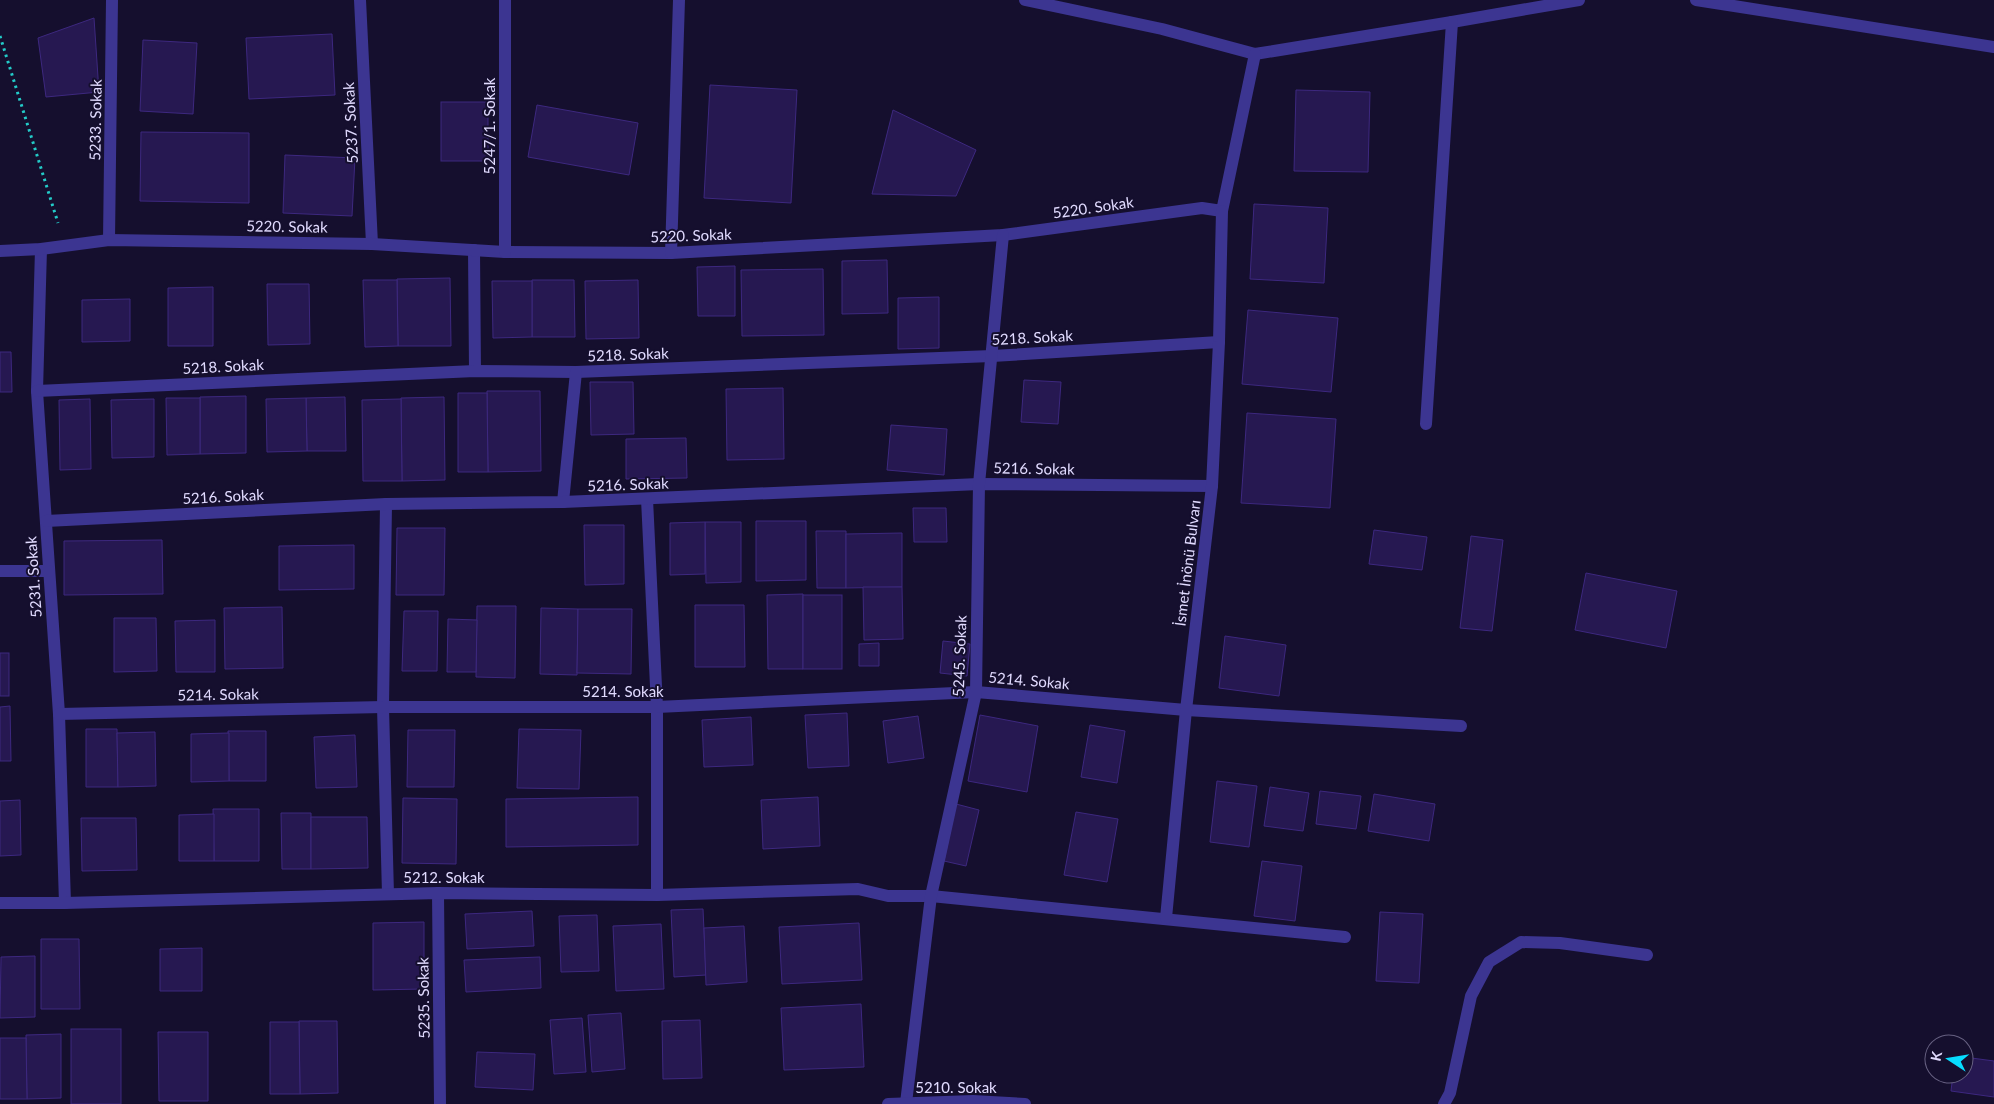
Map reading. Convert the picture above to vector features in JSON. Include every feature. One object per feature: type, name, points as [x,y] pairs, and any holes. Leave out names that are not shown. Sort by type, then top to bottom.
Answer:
[{"type":"street","name":"5233. Sokak","points":[[110,240],[112,0]]},
{"type":"street","name":"5237. Sokak","points":[[360,0],[372,244]]},
{"type":"street","name":"5247/1. Sokak","points":[[505,0],[505,252]]},
{"type":"street","points":[[671,253],[679,0]]},
{"type":"street","points":[[1025,0],[1162,29],[1255,54],[1580,0]]},
{"type":"street","points":[[1696,0],[1994,47]]},
{"type":"street","points":[[1426,424],[1452,22]]},
{"type":"street","points":[[1222,211],[1255,54]]},
{"type":"street","name":"5220. Sokak","points":[[0,251],[41,249],[110,240],[372,244],[505,252],[671,253],[1003,235],[1202,208],[1222,211]]},
{"type":"street","name":"İsmet İnönü Bulvarı","points":[[1166,918],[1186,710],[1212,486],[1219,342],[1222,211]]},
{"type":"street","name":"5245. Sokak","points":[[906,1103],[931,896],[976,692],[979,484],[1003,235]]},
{"type":"street","name":"5231. Sokak","points":[[41,249],[37,391],[59,714],[65,903]]},
{"type":"street","points":[[474,250],[474,371]]},
{"type":"street","name":"5218. Sokak","points":[[37,391],[474,371],[576,372],[992,356],[1219,342]]},
{"type":"street","points":[[563,502],[576,372]]},
{"type":"street","name":"5216. Sokak","points":[[46,521],[386,504],[647,500],[979,484],[1212,486]]},
{"type":"street","points":[[647,500],[657,707],[658,895]]},
{"type":"street","points":[[386,504],[383,707],[388,894]]},
{"type":"street","points":[[0,571],[49,571]]},
{"type":"street","name":"5214. Sokak","points":[[59,714],[383,707],[657,707],[976,692],[1186,710],[1461,726]]},
{"type":"street","name":"5212. Sokak","points":[[0,903],[438,893],[658,895],[858,889],[888,896],[931,896],[1345,937]]},
{"type":"street","name":"5235. Sokak","points":[[438,893],[440,1104]]},
{"type":"street","points":[[1444,1104],[1450,1092],[1471,996],[1489,962],[1520,942],[1560,943],[1647,955]]},
{"type":"street","name":"5210. Sokak","points":[[888,1104],[974,1101],[1025,1104]]},
{"type":"path","points":[[0,36],[65,246]]},
{"type":"building","points":[[94,18],[99,92],[46,97],[38,38]]},
{"type":"building","points":[[332,34],[335,95],[249,99],[246,38]]},
{"type":"building","points":[[143,40],[197,43],[193,114],[140,111]]},
{"type":"building","points":[[710,85],[797,90],[791,203],[704,198]]},
{"type":"building","points":[[1296,90],[1370,92],[1368,172],[1294,171]]},
{"type":"building","points":[[441,102],[488,102],[488,161],[441,161]]},
{"type":"building","points":[[537,105],[638,123],[629,175],[528,157]]},
{"type":"building","points":[[893,110],[976,150],[956,196],[872,194]]},
{"type":"building","points":[[141,132],[249,133],[249,203],[140,201]]},
{"type":"building","points":[[285,155],[355,158],[352,216],[283,213]]},
{"type":"building","points":[[1254,204],[1328,208],[1324,283],[1250,279]]},
{"type":"building","points":[[887,260],[888,313],[842,314],[842,261]]},
{"type":"building","points":[[735,266],[735,316],[698,316],[697,267]]},
{"type":"building","points":[[823,269],[824,335],[742,336],[741,270]]},
{"type":"building","points":[[450,278],[451,346],[398,346],[397,279]]},
{"type":"building","points":[[363,280],[397,280],[398,346],[365,347]]},
{"type":"building","points":[[532,280],[574,280],[575,337],[532,337]]},
{"type":"building","points":[[638,280],[639,338],[586,339],[585,281]]},
{"type":"building","points":[[492,281],[532,281],[532,337],[493,338]]},
{"type":"building","points":[[267,284],[309,284],[310,344],[268,345]]},
{"type":"building","points":[[213,287],[213,346],[168,346],[168,288]]},
{"type":"building","points":[[939,297],[939,348],[898,349],[898,298]]},
{"type":"building","points":[[130,299],[130,341],[82,342],[82,300]]},
{"type":"building","points":[[1248,310],[1338,318],[1331,392],[1242,384]]},
{"type":"building","points":[[0,352],[11,352],[12,392],[0,392]]},
{"type":"building","points":[[1024,380],[1061,382],[1058,424],[1021,422]]},
{"type":"building","points":[[590,382],[633,382],[634,434],[591,435]]},
{"type":"building","points":[[783,388],[784,459],[727,460],[726,389]]},
{"type":"building","points":[[487,391],[540,391],[541,471],[488,472]]},
{"type":"building","points":[[458,393],[487,393],[488,472],[458,472]]},
{"type":"building","points":[[246,396],[246,453],[200,454],[200,397]]},
{"type":"building","points":[[345,397],[346,451],[307,451],[306,398]]},
{"type":"building","points":[[444,397],[445,480],[402,481],[401,398]]},
{"type":"building","points":[[166,398],[200,398],[200,454],[167,455]]},
{"type":"building","points":[[306,398],[307,451],[267,452],[266,399]]},
{"type":"building","points":[[90,399],[91,469],[60,470],[59,400]]},
{"type":"building","points":[[154,399],[154,457],[112,458],[111,400]]},
{"type":"building","points":[[401,399],[402,481],[363,481],[362,400]]},
{"type":"building","points":[[1247,413],[1336,419],[1330,508],[1241,503]]},
{"type":"building","points":[[891,425],[947,429],[944,475],[887,470]]},
{"type":"building","points":[[686,438],[687,478],[626,479],[626,439]]},
{"type":"building","points":[[913,508],[946,508],[947,542],[914,542]]},
{"type":"building","points":[[756,521],[806,521],[806,580],[756,581]]},
{"type":"building","points":[[705,522],[741,522],[741,582],[706,583]]},
{"type":"building","points":[[705,522],[705,574],[670,575],[670,523]]},
{"type":"building","points":[[584,525],[624,525],[624,584],[585,585]]},
{"type":"building","points":[[397,528],[445,528],[444,595],[396,595]]},
{"type":"building","points":[[1374,530],[1427,537],[1422,570],[1369,564]]},
{"type":"building","points":[[816,531],[846,531],[846,588],[817,588]]},
{"type":"building","points":[[902,533],[902,587],[846,588],[846,534]]},
{"type":"building","points":[[1471,536],[1503,540],[1492,631],[1460,628]]},
{"type":"building","points":[[162,540],[163,594],[64,595],[64,541]]},
{"type":"building","points":[[354,545],[354,589],[279,590],[279,546]]},
{"type":"building","points":[[1586,573],[1677,591],[1666,648],[1575,630]]},
{"type":"building","points":[[863,587],[902,587],[903,639],[864,640]]},
{"type":"building","points":[[803,594],[803,669],[768,669],[767,595]]},
{"type":"building","points":[[803,595],[842,595],[842,669],[803,669]]},
{"type":"building","points":[[695,605],[744,605],[745,667],[695,667]]},
{"type":"building","points":[[477,606],[516,606],[515,678],[476,677]]},
{"type":"building","points":[[282,607],[283,668],[225,669],[224,608]]},
{"type":"building","points":[[541,608],[578,609],[577,675],[540,674]]},
{"type":"building","points":[[578,609],[632,609],[631,674],[577,673]]},
{"type":"building","points":[[404,611],[438,611],[437,671],[402,671]]},
{"type":"building","points":[[114,618],[156,618],[157,671],[114,672]]},
{"type":"building","points":[[448,619],[477,620],[476,672],[447,672]]},
{"type":"building","points":[[215,620],[215,672],[176,672],[175,621]]},
{"type":"building","points":[[1225,636],[1286,645],[1279,696],[1219,688]]},
{"type":"building","points":[[943,641],[970,644],[967,676],[940,673]]},
{"type":"building","points":[[879,643],[879,666],[859,666],[859,644]]},
{"type":"building","points":[[0,653],[9,653],[9,696],[0,696]]},
{"type":"building","points":[[10,706],[11,761],[0,761],[0,707]]},
{"type":"building","points":[[847,713],[849,766],[808,768],[805,715]]},
{"type":"building","points":[[980,715],[1038,726],[1027,792],[968,781]]},
{"type":"building","points":[[918,716],[924,758],[888,763],[883,721]]},
{"type":"building","points":[[751,717],[753,765],[704,767],[702,720]]},
{"type":"building","points":[[1090,725],[1125,731],[1117,783],[1081,777]]},
{"type":"building","points":[[86,729],[117,729],[118,787],[86,787]]},
{"type":"building","points":[[519,729],[581,730],[579,789],[517,788]]},
{"type":"building","points":[[408,730],[455,730],[454,787],[407,787]]},
{"type":"building","points":[[228,731],[266,731],[266,781],[229,781]]},
{"type":"building","points":[[155,732],[156,786],[118,787],[117,733]]},
{"type":"building","points":[[229,733],[229,781],[191,782],[191,734]]},
{"type":"building","points":[[355,735],[357,787],[316,788],[314,737]]},
{"type":"building","points":[[1217,781],[1257,786],[1249,847],[1210,842]]},
{"type":"building","points":[[1270,787],[1309,793],[1303,831],[1264,826]]},
{"type":"building","points":[[1320,791],[1361,796],[1356,829],[1316,824]]},
{"type":"building","points":[[1374,794],[1435,804],[1429,841],[1368,831]]},
{"type":"building","points":[[638,797],[638,845],[506,847],[506,799]]},
{"type":"building","points":[[818,797],[820,846],[763,849],[761,800]]},
{"type":"building","points":[[403,798],[457,799],[456,864],[402,863]]},
{"type":"building","points":[[20,800],[21,855],[0,856],[0,801]]},
{"type":"building","points":[[956,804],[979,810],[966,866],[944,861]]},
{"type":"building","points":[[213,809],[259,809],[259,861],[214,861]]},
{"type":"building","points":[[1076,812],[1118,819],[1107,882],[1064,875]]},
{"type":"building","points":[[281,813],[311,813],[311,869],[282,869]]},
{"type":"building","points":[[214,814],[214,861],[179,861],[179,815]]},
{"type":"building","points":[[311,817],[367,817],[368,868],[311,869]]},
{"type":"building","points":[[81,818],[136,818],[137,870],[82,871]]},
{"type":"building","points":[[1262,861],[1302,866],[1295,921],[1254,916]]},
{"type":"building","points":[[703,909],[706,975],[674,977],[671,910]]},
{"type":"building","points":[[532,911],[534,946],[467,949],[465,914]]},
{"type":"building","points":[[1380,912],[1423,914],[1419,983],[1376,981]]},
{"type":"building","points":[[597,915],[599,971],[561,972],[559,916]]},
{"type":"building","points":[[424,922],[424,989],[373,990],[373,923]]},
{"type":"building","points":[[859,923],[862,980],[782,984],[779,927]]},
{"type":"building","points":[[661,924],[664,989],[616,991],[613,926]]},
{"type":"building","points":[[744,926],[747,982],[706,985],[704,928]]},
{"type":"building","points":[[41,939],[79,939],[80,1009],[41,1009]]},
{"type":"building","points":[[202,948],[202,991],[160,991],[160,949]]},
{"type":"building","points":[[35,956],[35,1017],[0,1018],[1,957]]},
{"type":"building","points":[[540,957],[541,988],[466,992],[464,960]]},
{"type":"building","points":[[861,1004],[864,1067],[784,1070],[781,1008]]},
{"type":"building","points":[[621,1013],[625,1069],[592,1072],[588,1015]]},
{"type":"building","points":[[582,1018],[586,1072],[554,1074],[550,1020]]},
{"type":"building","points":[[700,1020],[702,1078],[663,1079],[662,1021]]},
{"type":"building","points":[[299,1021],[337,1021],[338,1093],[300,1094]]},
{"type":"building","points":[[270,1022],[299,1022],[300,1094],[270,1094]]},
{"type":"building","points":[[71,1029],[121,1029],[121,1104],[71,1104]]},
{"type":"building","points":[[158,1032],[208,1032],[208,1101],[159,1101]]},
{"type":"building","points":[[61,1034],[61,1098],[27,1099],[26,1035]]},
{"type":"building","points":[[0,1038],[26,1038],[27,1099],[0,1099]]},
{"type":"building","points":[[477,1052],[535,1054],[533,1090],[475,1087]]},
{"type":"building","points":[[1974,1058],[1994,1061],[1994,1097],[1951,1091],[1952,1084],[1974,1084]]}]
